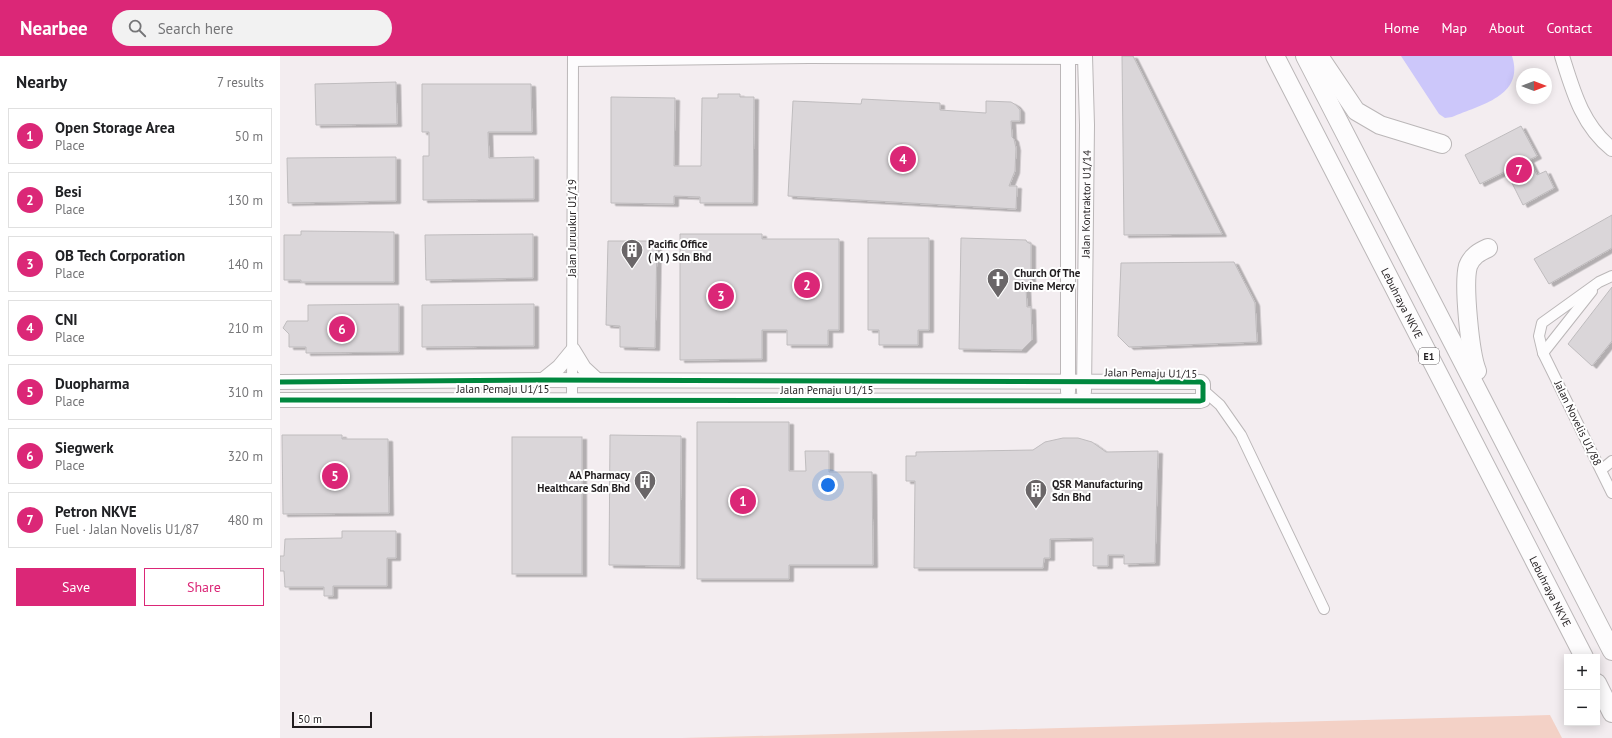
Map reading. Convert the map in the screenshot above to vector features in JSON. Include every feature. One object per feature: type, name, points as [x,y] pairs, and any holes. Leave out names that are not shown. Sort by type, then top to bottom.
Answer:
[{"type":"highway","name":"Lebuhraya NKVE","points":[[1275,56],[1582,654]]},
{"type":"highway","name":"E1","points":[[1305,56],[1612,651]]},
{"type":"highway","points":[[1320,56],[1356,111],[1380,126],[1442,144]]},
{"type":"highway","points":[[1488,248],[1474,255],[1468,266],[1467,280],[1470,349],[1474,364],[1495,410],[1513,457]]},
{"type":"highway","points":[[1600,689],[1612,713]]},
{"type":"street","points":[[1562,56],[1576,100],[1587,123],[1612,149]]},
{"type":"street","points":[[573,58],[1085,58]]},
{"type":"street","name":"Jalan Juruukur U1/19","points":[[572,399],[573,58]]},
{"type":"street","name":"Jalan Kontraktor U1/14","points":[[1068,58],[1068,400]]},
{"type":"street","name":"Jalan Kontraktor U1/14","points":[[1084,400],[1087,125],[1085,58]]},
{"type":"street","name":"Jalan Novelis U1/88","points":[[1612,276],[1599,282],[1542,323],[1539,336],[1543,353],[1612,493]]},
{"type":"street","name":"Jalan Novelis U1/88","points":[[1543,353],[1599,282]]},
{"type":"street","points":[[543,380],[559,367],[572,350],[584,368],[597,380]]},
{"type":"street","name":"Jalan Pemaju U1/15","points":[[280,382],[597,380],[1201,382],[1203,384],[1203,400],[1200,401],[572,399],[280,400]]},
{"type":"street","points":[[1203,390],[1220,405],[1241,436],[1324,609]]},
{"type":"street","points":[[1601,470],[1612,461]]},
{"type":"shaded area","points":[[1401,56],[1512,56],[1514,70],[1512,81],[1506,90],[1497,97],[1475,108],[1452,117],[1445,118],[1439,114]]},
{"type":"shaded area","points":[[1550,715],[1562,738],[682,738]]},
{"type":"building","points":[[1122,56],[1133,56],[1222,234],[1124,235]]},
{"type":"building","points":[[396,82],[397,124],[316,125],[315,84]]},
{"type":"building","points":[[422,84],[531,84],[532,132],[488,132],[489,158],[534,157],[534,199],[423,200],[423,156],[429,156],[429,132],[422,132]]},
{"type":"building","points":[[718,94],[740,94],[740,97],[754,97],[753,203],[700,203],[700,197],[674,196],[674,204],[611,203],[611,97],[675,98],[674,166],[701,166],[702,98],[718,98]]},
{"type":"building","points":[[862,99],[940,103],[940,110],[986,113],[986,101],[1011,102],[1016,105],[1020,110],[1020,121],[1011,121],[1012,137],[1016,148],[1015,171],[1009,186],[1017,186],[1016,209],[788,196],[793,101],[861,104]]},
{"type":"building","points":[[1521,126],[1537,156],[1529,160],[1537,175],[1546,171],[1554,188],[1523,205],[1506,171],[1480,184],[1465,155]]},
{"type":"building","points":[[396,157],[396,201],[288,203],[287,158]]},
{"type":"building","points":[[1612,215],[1612,248],[1549,284],[1534,259]]},
{"type":"building","points":[[301,231],[394,232],[394,282],[301,282],[301,280],[284,280],[284,235],[301,235]]},
{"type":"building","points":[[533,234],[533,278],[426,280],[425,235]]},
{"type":"building","points":[[680,234],[762,234],[762,239],[839,239],[839,330],[828,330],[828,345],[787,345],[787,330],[762,330],[762,359],[680,360]]},
{"type":"building","points":[[868,238],[929,238],[929,330],[918,330],[918,345],[879,345],[879,330],[868,330]]},
{"type":"building","points":[[961,238],[1026,240],[1031,244],[1031,288],[1026,288],[1027,307],[1031,307],[1032,340],[1022,350],[959,349]]},
{"type":"building","name":"Pacific Office ( M ) Sdn Bhd","points":[[608,241],[657,241],[655,348],[620,347],[620,326],[606,325]]},
{"type":"building","points":[[1234,262],[1255,303],[1257,342],[1129,347],[1118,336],[1121,263]]},
{"type":"building","points":[[1612,287],[1612,341],[1592,366],[1568,344]]},
{"type":"building","points":[[399,304],[399,352],[306,353],[306,347],[289,347],[289,334],[283,328],[287,321],[308,321],[308,305]]},
{"type":"building","points":[[534,304],[534,346],[422,347],[422,305]]},
{"type":"building","points":[[697,422],[789,422],[789,471],[806,471],[805,451],[829,451],[829,472],[872,472],[873,565],[789,565],[789,579],[697,579]]},
{"type":"building","points":[[282,435],[342,435],[342,439],[388,439],[389,513],[283,514]]},
{"type":"building","name":"AA Pharmacy Healthcare Sdn Bhd","points":[[610,435],[681,436],[680,566],[609,565]]},
{"type":"building","points":[[512,437],[582,437],[582,574],[512,574]]},
{"type":"building","name":"QSR Manufacturing Sdn Bhd","points":[[1063,438],[1078,438],[1092,442],[1106,452],[1158,451],[1155,563],[1124,564],[1124,555],[1108,555],[1108,566],[1093,566],[1093,538],[1050,539],[1050,558],[1044,558],[1043,568],[914,568],[915,481],[906,481],[906,456],[916,456],[916,452],[1033,450],[1045,442]]},
{"type":"building","points":[[342,531],[396,531],[396,558],[387,558],[387,586],[333,586],[333,596],[324,596],[324,587],[285,587],[284,571],[280,571],[280,556],[284,556],[285,539],[342,538]]},
{"type":"cycle path","points":[[280,382],[543,380],[1201,382],[1203,384],[1203,400],[1200,401],[280,400]]},
{"type":"place","name":"CNI","points":[[903,159]]},
{"type":"place","name":"Petron NKVE","points":[[1519,170]]},
{"type":"place","name":"Pacific Office ( M ) Sdn Bhd","points":[[632,270]]},
{"type":"place","name":"Besi","points":[[807,285]]},
{"type":"place","name":"OB Tech Corporation","points":[[721,296]]},
{"type":"place","name":"Church Of The Divine Mercy","points":[[998,298]]},
{"type":"place","name":"Siegwerk","points":[[342,329]]},
{"type":"place","name":"Duopharma","points":[[335,476]]},
{"type":"place","name":"AA Pharmacy Healthcare Sdn Bhd","points":[[645,500]]},
{"type":"place","name":"Open Storage Area","points":[[743,501]]},
{"type":"place","name":"QSR Manufacturing Sdn Bhd","points":[[1036,510]]}]
